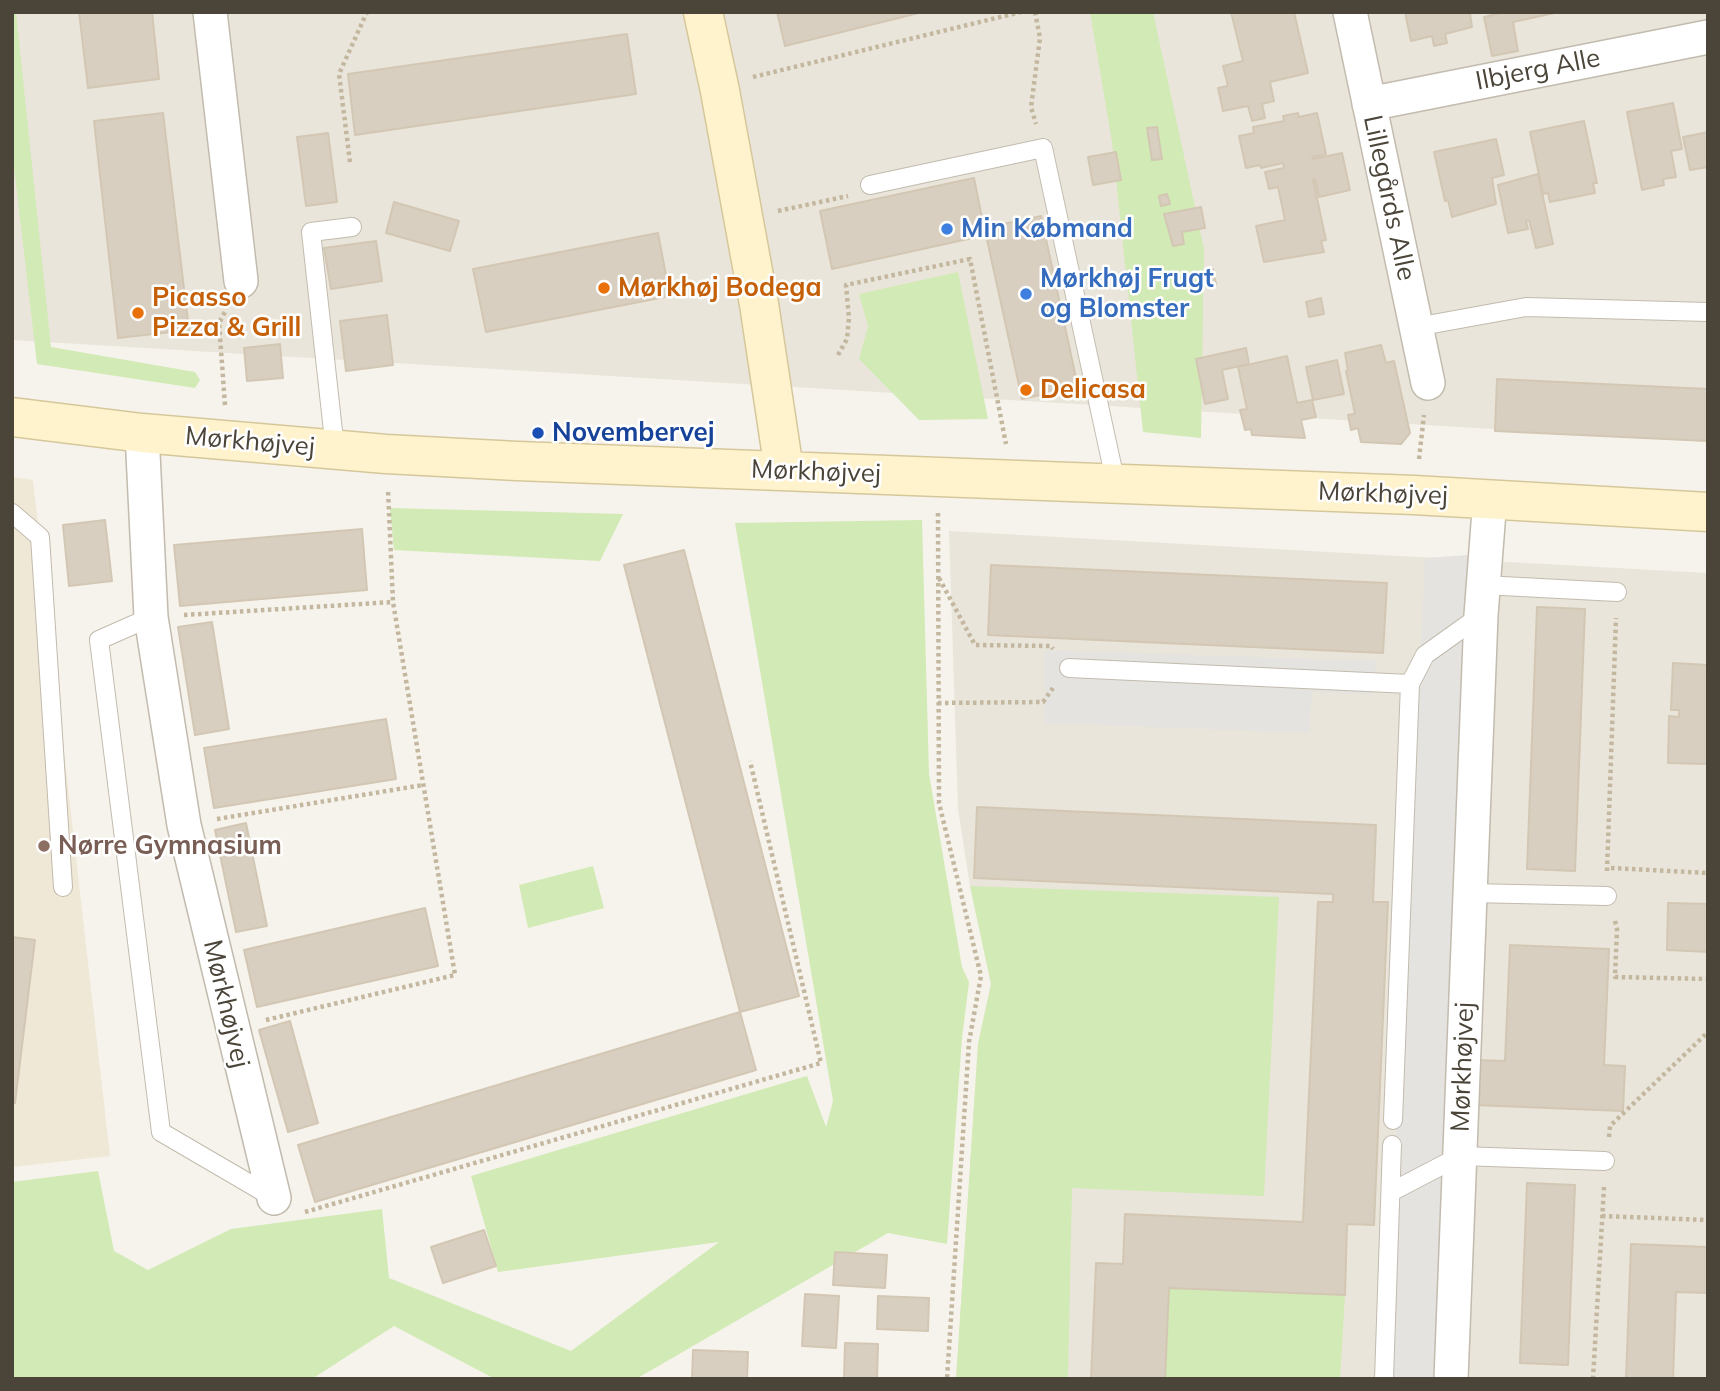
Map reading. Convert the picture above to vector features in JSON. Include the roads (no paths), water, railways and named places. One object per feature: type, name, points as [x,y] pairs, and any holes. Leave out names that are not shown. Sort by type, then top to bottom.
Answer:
[{"type":"street","points":[[210,12],[240,281]]},
{"type":"street","points":[[703,12],[759,304],[785,470]]},
{"type":"street","name":"Lillegårds Alle","points":[[1350,12],[1428,383]]},
{"type":"street","name":"Ilbjerg Alle","points":[[1369,104],[1708,37]]},
{"type":"street","name":"Mørkhøjvej","points":[[13,414],[142,433],[386,454],[1490,498],[1708,512]]},
{"type":"street","name":"Mørkhøjvej","points":[[142,433],[150,618],[184,825],[274,1198]]},
{"type":"street","name":"Mørkhøjvej","points":[[1451,1379],[1482,600],[1490,498]]},
{"type":"lane","points":[[870,185],[1043,148],[1116,484]]},
{"type":"lane","points":[[335,449],[311,232],[352,227]]},
{"type":"lane","points":[[1416,327],[1526,307],[1708,312]]},
{"type":"lane","points":[[12,513],[40,537],[63,887]]},
{"type":"lane","points":[[1393,1120],[1410,684],[1425,654],[1482,600],[1617,592]]},
{"type":"lane","points":[[150,618],[99,640],[161,1132],[274,1198]]},
{"type":"lane","points":[[1069,667],[1410,684]]},
{"type":"lane","points":[[1470,893],[1607,896]]},
{"type":"lane","points":[[1384,1379],[1392,1145]]},
{"type":"lane","points":[[1391,1192],[1460,1156]]},
{"type":"lane","name":"Mørkhøjvej","points":[[1460,1156],[1605,1161]]},
{"type":"place","name":"Min Købmand","points":[[947,229]]},
{"type":"place","name":"Mørkhøj Bodega","points":[[604,288]]},
{"type":"place","name":"Mørkhøj Frugt og Blomster","points":[[1026,294]]},
{"type":"place","name":"Picasso Pizza & Grill","points":[[138,313]]},
{"type":"place","name":"Delicasa","points":[[1026,390]]},
{"type":"place","name":"Novembervej","points":[[538,433]]},
{"type":"place","name":"Nørre Gymnasium","points":[[44,846]]}]
